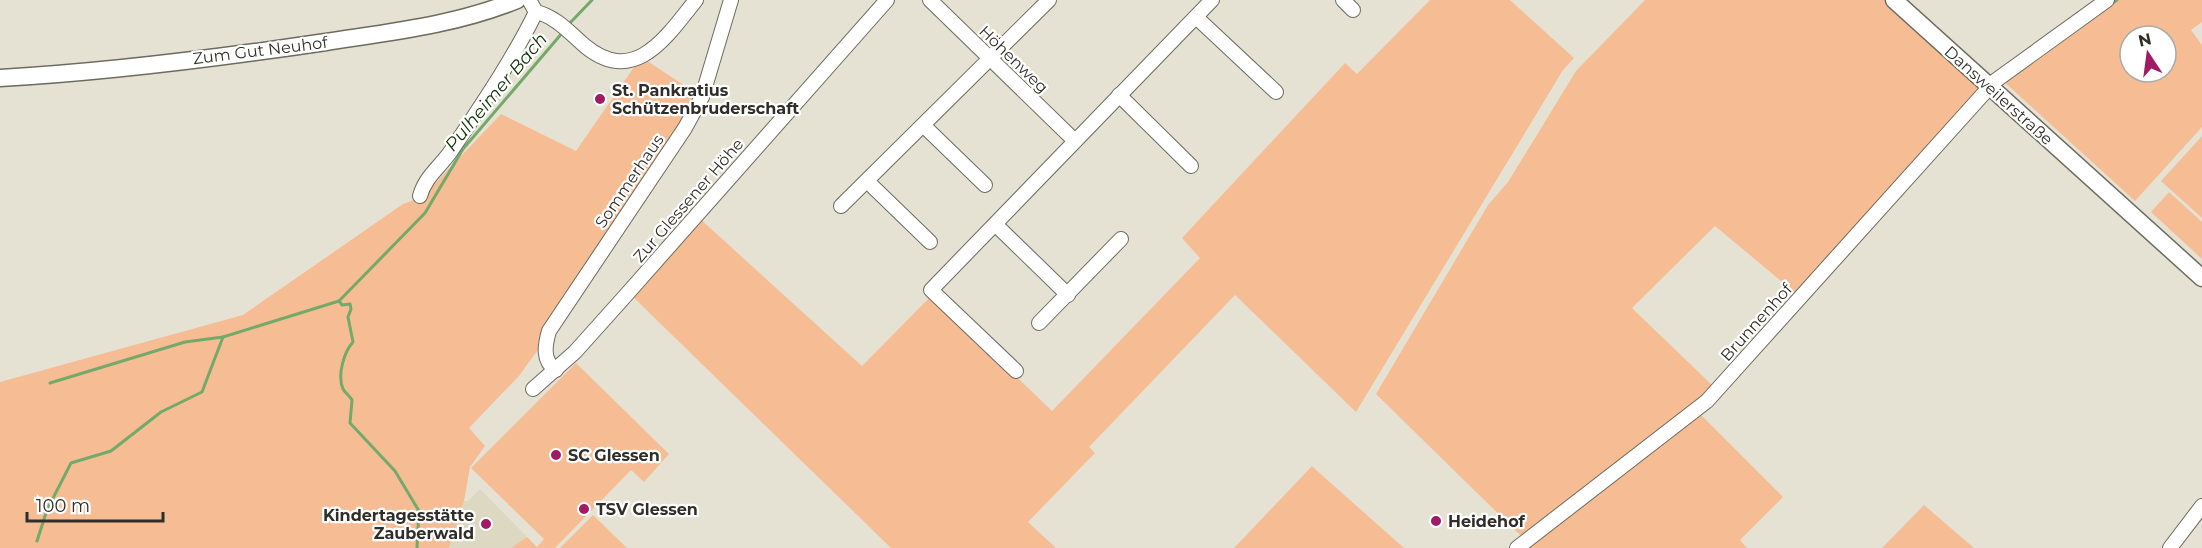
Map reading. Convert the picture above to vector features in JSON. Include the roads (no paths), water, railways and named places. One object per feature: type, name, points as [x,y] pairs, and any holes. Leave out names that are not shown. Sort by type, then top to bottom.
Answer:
[{"type":"main road","name":"Zum Gut Neuhof","points":[[0,78],[68,74],[300,46],[463,18],[516,0]]},
{"type":"main road","name":"Dansweilerstraße","points":[[1894,0],[2202,278]]},
{"type":"street","points":[[420,196],[423,183],[445,160],[487,97],[532,6],[550,17],[586,47],[615,62],[635,60],[662,43],[696,0]]},
{"type":"street","name":"Sommerhaus","points":[[556,370],[549,363],[545,345],[556,319],[685,128],[702,97],[731,0]]},
{"type":"street","name":"Zur Glessener Höhe","points":[[533,389],[556,370],[627,294],[886,0]]},
{"type":"street","name":"Höhenweg","points":[[930,0],[1075,141]]},
{"type":"street","points":[[841,206],[868,182],[1049,0]]},
{"type":"street","points":[[1016,371],[931,290],[1212,0]]},
{"type":"street","points":[[1342,0],[1353,10]]},
{"type":"street","name":"Brunnenhof","points":[[1517,548],[1707,401],[1989,86],[2107,0]]},
{"type":"street","points":[[1196,17],[1276,92]]},
{"type":"street","points":[[1119,95],[1191,166]]},
{"type":"street","points":[[924,126],[985,185]]},
{"type":"street","points":[[868,182],[930,242]]},
{"type":"street","points":[[996,225],[1068,295]]},
{"type":"street","points":[[1039,323],[1121,239]]},
{"type":"street","points":[[2170,548],[2202,506]]},
{"type":"waterway","name":"Pulheimer Bach","points":[[569,24],[592,0]]},
{"type":"waterway","points":[[2111,4],[2117,0]]},
{"type":"waterway","name":"Pulheimer Bach","points":[[50,383],[185,342],[223,337],[339,301],[425,213],[463,149],[563,32]]},
{"type":"waterway","points":[[339,301],[342,305],[350,304],[351,309],[348,317],[353,342],[344,358],[341,371],[343,389],[352,400],[350,423],[395,471],[419,511],[417,548]]},
{"type":"waterway","name":"Pulheimer Bach","points":[[37,541],[47,510],[71,463],[111,451],[161,412],[202,392],[223,337]]},
{"type":"place","name":"St. Pankratius Schützenbruderschaft","points":[[600,99]]},
{"type":"place","name":"SC Glessen","points":[[556,455]]},
{"type":"place","name":"TSV Glessen","points":[[584,509]]},
{"type":"place","name":"Heidehof","points":[[1436,521]]},
{"type":"place","name":"Kindertagesstätte Zauberwald","points":[[486,524]]}]
